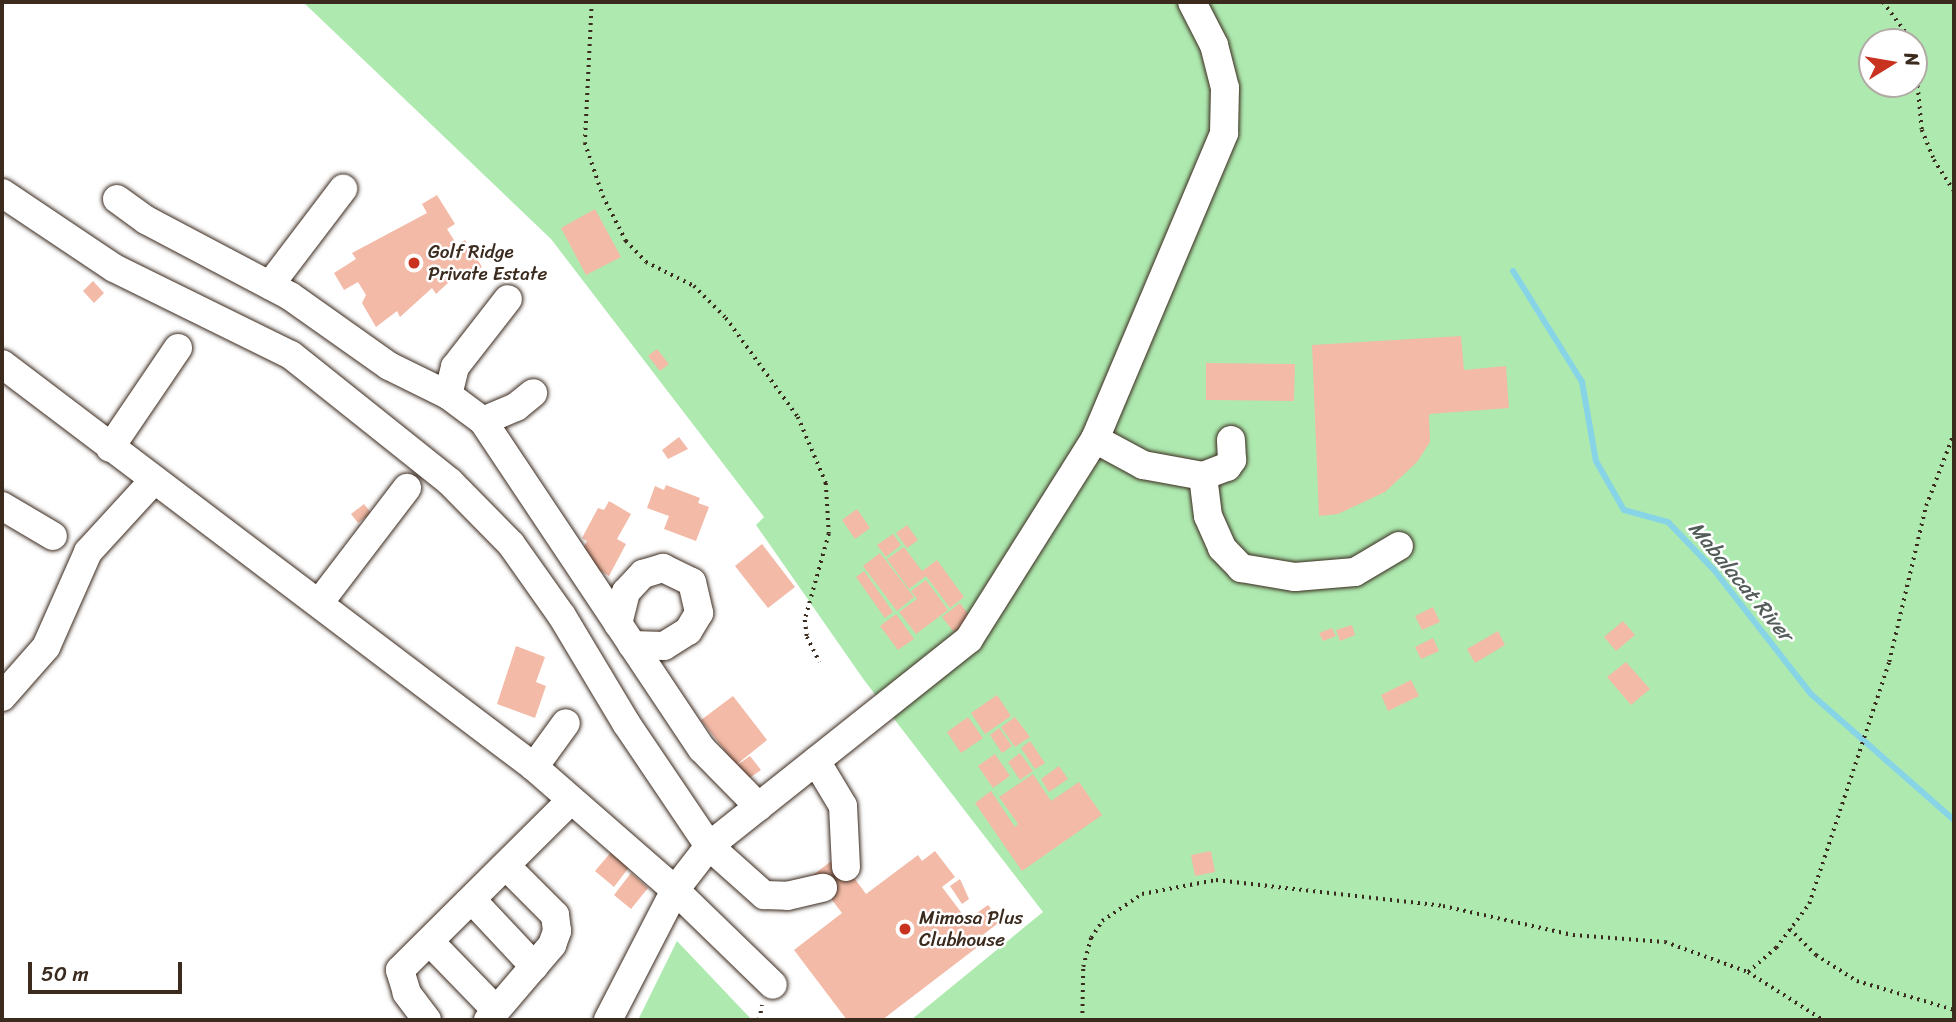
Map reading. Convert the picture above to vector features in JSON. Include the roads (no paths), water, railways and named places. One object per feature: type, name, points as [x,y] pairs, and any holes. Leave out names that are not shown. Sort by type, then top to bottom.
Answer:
[{"type":"street","points":[[608,1020],[675,890],[709,846],[969,639],[1069,475],[1095,439],[1224,133],[1225,88],[1214,45],[1192,2]]},
{"type":"street","points":[[270,285],[343,189]]},
{"type":"street","points":[[2,193],[114,268],[291,355],[450,482],[511,544],[562,616],[626,723],[709,846],[764,895],[787,896],[823,888]]},
{"type":"street","points":[[117,199],[146,220],[270,285],[388,366],[448,395],[483,421],[702,749],[759,807]]},
{"type":"street","points":[[448,395],[455,367],[508,299]]},
{"type":"street","points":[[110,448],[178,348]]},
{"type":"street","points":[[2,364],[534,767],[675,890],[773,985]]},
{"type":"street","points":[[483,421],[516,407],[533,393]]},
{"type":"street","points":[[1095,439],[1143,465],[1203,476],[1227,467],[1232,460],[1231,440]]},
{"type":"street","points":[[1203,476],[1208,516],[1222,548],[1241,568],[1294,577],[1354,572],[1399,546]]},
{"type":"street","points":[[2,697],[46,647],[88,552],[153,481]]},
{"type":"street","points":[[319,603],[407,488]]},
{"type":"street","points":[[2,506],[53,536]]},
{"type":"street","points":[[534,767],[566,723]]},
{"type":"street","points":[[816,761],[844,806],[846,867]]},
{"type":"street","points":[[427,1020],[407,993],[400,970],[431,943],[570,801]]},
{"type":"street","points":[[431,943],[492,1015],[552,944],[556,931],[555,915],[506,866]]},
{"type":"street","points":[[472,900],[534,966]]},
{"type":"waterway","name":"Mabalacat River","points":[[1513,271],[1582,382],[1596,461],[1624,510],[1668,522],[1714,570],[1811,694],[1954,820]]},
{"type":"place","name":"Golf Ridge Private Estate","points":[[414,263]]},
{"type":"place","name":"Mimosa Plus Clubhouse","points":[[905,929]]}]
